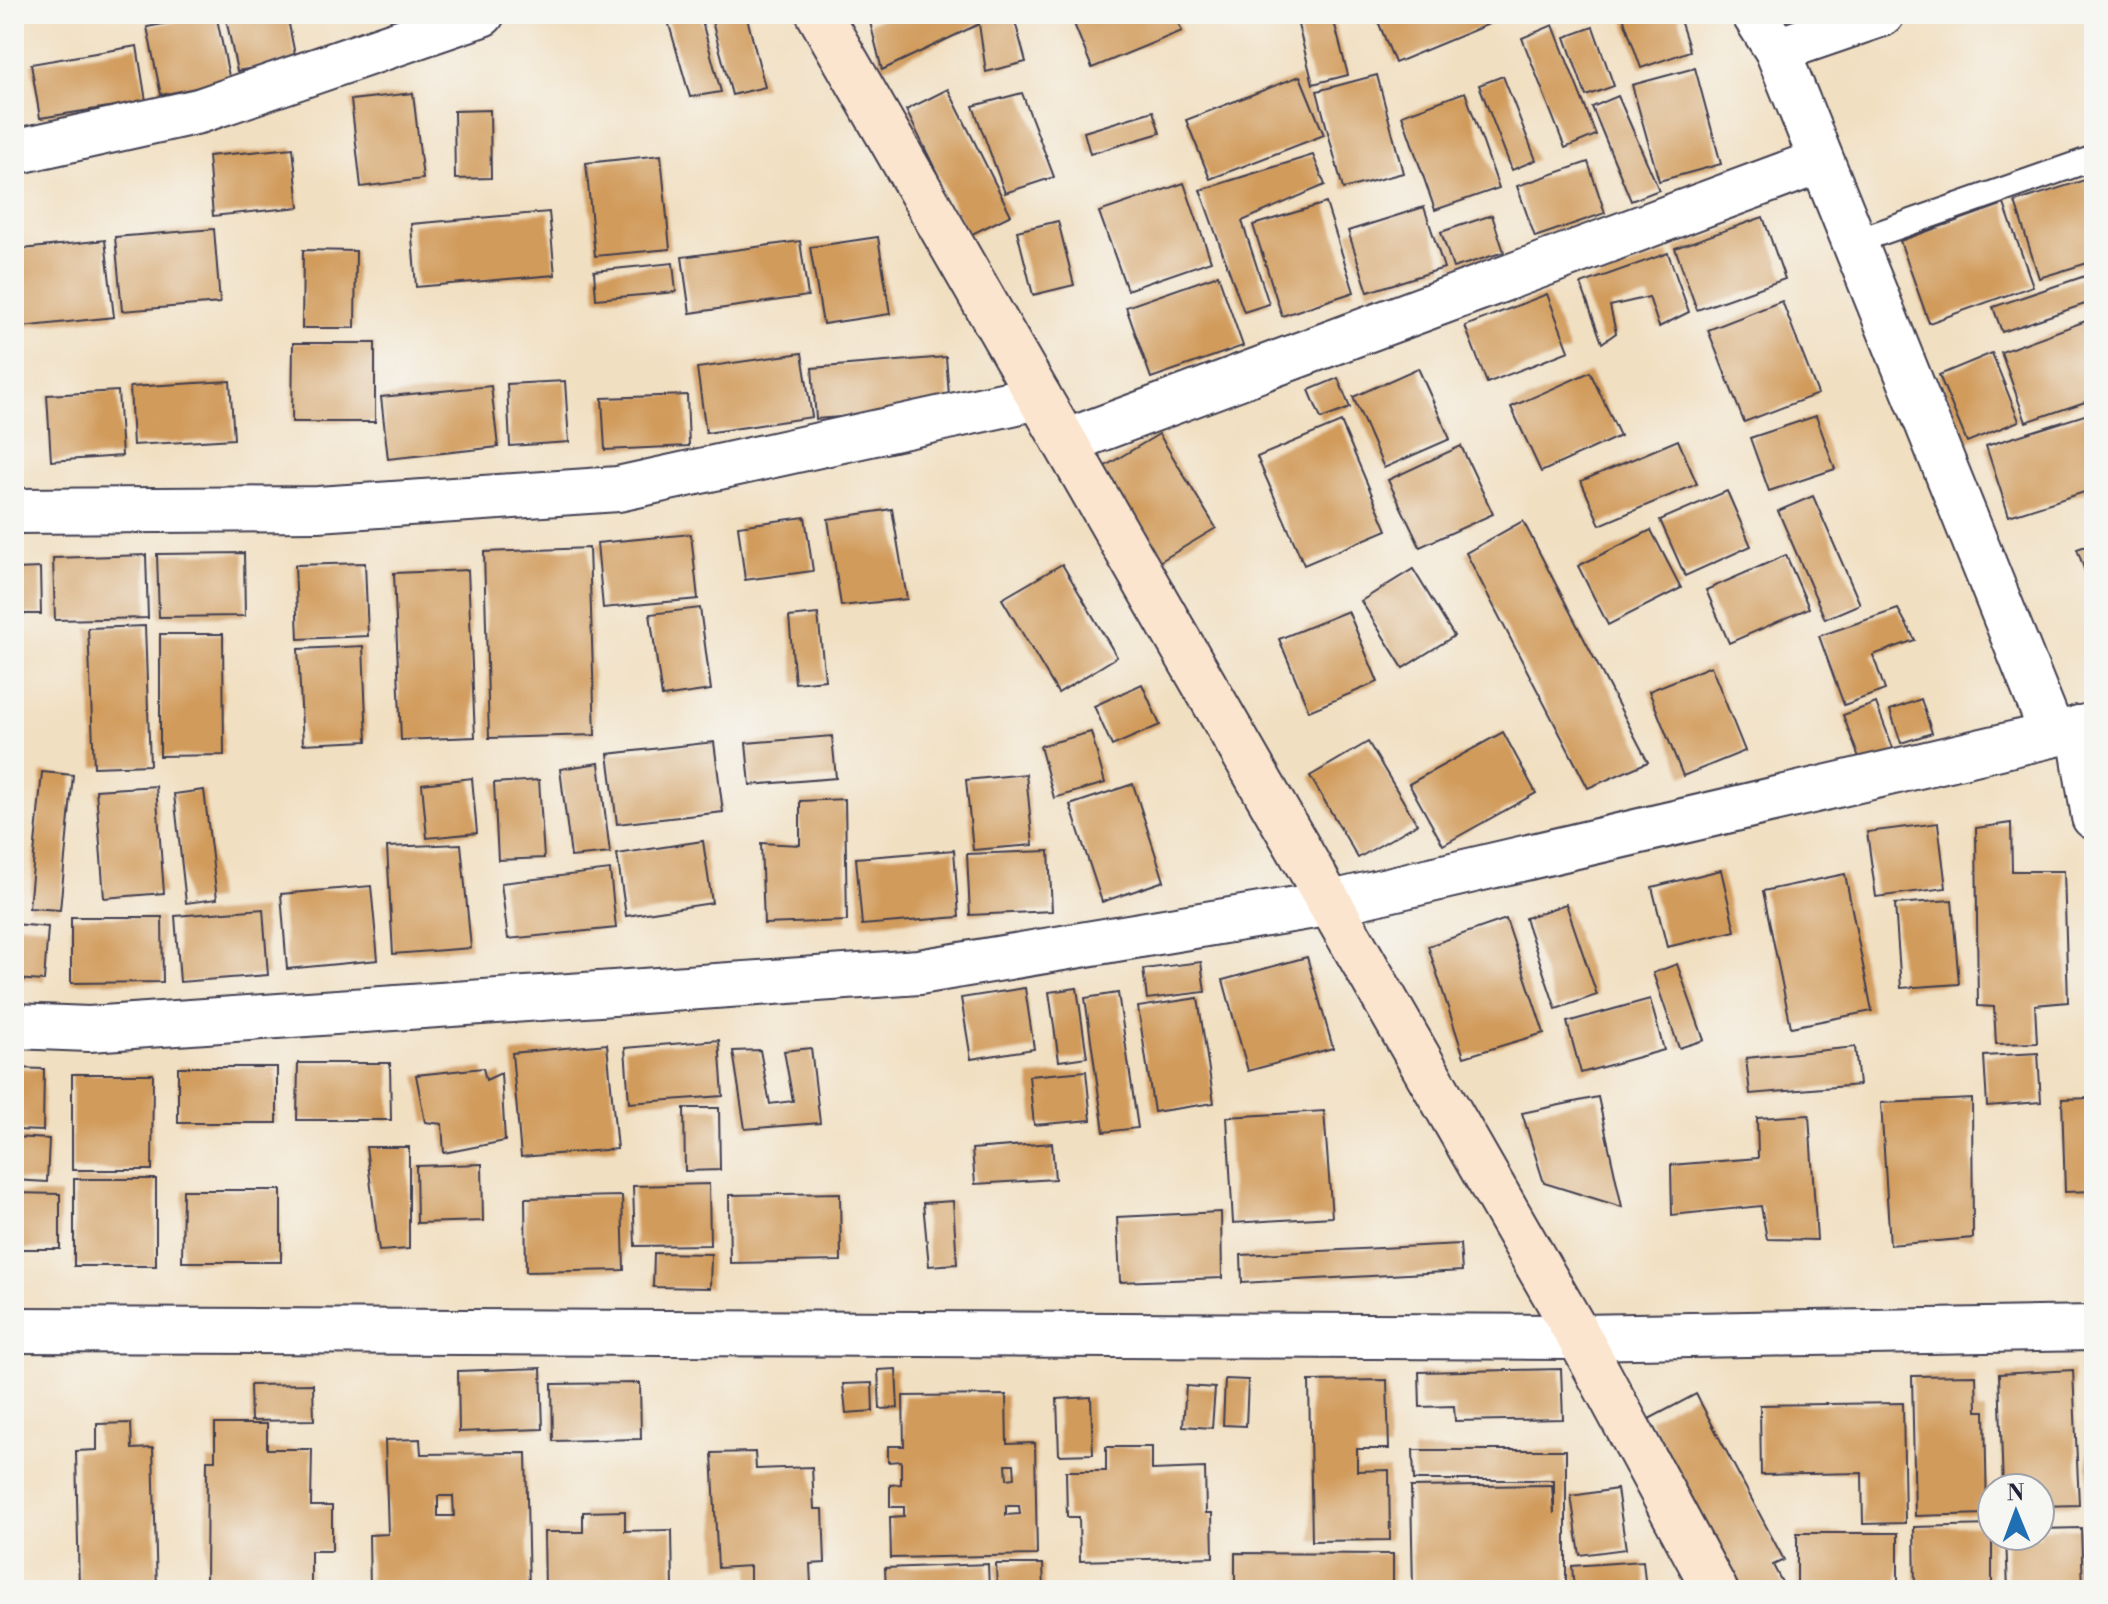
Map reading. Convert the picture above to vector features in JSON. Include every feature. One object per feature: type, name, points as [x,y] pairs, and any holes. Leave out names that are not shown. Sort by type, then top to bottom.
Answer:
[{"type":"street","points":[[14,152],[199,111],[482,14]]},
{"type":"street","points":[[819,14],[1579,1337],[1715,1590]]},
{"type":"street","points":[[1882,14],[1765,32],[1854,242],[2075,729],[2094,817]]},
{"type":"street","points":[[1065,442],[1821,161]]},
{"type":"street","points":[[14,511],[318,509],[618,489],[1039,397]]},
{"type":"street","points":[[14,1026],[89,1029],[919,972],[1332,903],[2075,729]]},
{"type":"street","points":[[14,1330],[1579,1337],[2094,1328]]},
{"type":"lane","points":[[1854,242],[2094,158]]},
{"type":"building","points":[[216,14],[230,81],[161,95],[147,27]]},
{"type":"building","points":[[225,14],[287,14],[296,60],[237,71]]},
{"type":"building","points":[[666,14],[700,14],[721,92],[690,97]]},
{"type":"building","points":[[710,14],[746,14],[765,87],[732,95]]},
{"type":"building","points":[[898,14],[1013,14],[1026,62],[986,72],[979,24],[882,70],[870,22]]},
{"type":"building","points":[[1070,14],[1174,14],[1182,31],[1092,68]]},
{"type":"building","points":[[1332,14],[1348,75],[1313,84],[1296,17]]},
{"type":"building","points":[[1375,14],[1490,14],[1494,22],[1395,63]]},
{"type":"building","points":[[1622,14],[1678,14],[1690,51],[1641,68]]},
{"type":"building","points":[[1553,25],[1596,135],[1565,148],[1522,38]]},
{"type":"building","points":[[1593,27],[1614,86],[1586,96],[1565,37]]},
{"type":"building","points":[[137,46],[146,101],[40,118],[31,64]]},
{"type":"building","points":[[1695,68],[1721,164],[1659,181],[1632,85]]},
{"type":"building","points":[[1377,75],[1403,173],[1343,189],[1317,91]]},
{"type":"building","points":[[1300,76],[1324,135],[1210,179],[1186,120]]},
{"type":"building","points":[[1503,76],[1536,160],[1512,170],[1479,85]]},
{"type":"building","points":[[948,89],[1011,215],[968,236],[906,110]]},
{"type":"building","points":[[1465,92],[1499,188],[1435,210],[1402,115]]},
{"type":"building","points":[[413,93],[423,179],[361,187],[351,100]]},
{"type":"building","points":[[1022,93],[1054,177],[1005,193],[973,106]]},
{"type":"building","points":[[1618,96],[1659,190],[1631,201],[1592,107]]},
{"type":"building","points":[[14,103],[19,125],[14,126]]},
{"type":"building","points":[[490,110],[491,178],[455,179],[454,111]]},
{"type":"building","points":[[1153,111],[1160,133],[1090,154],[1084,132]]},
{"type":"building","points":[[293,148],[299,207],[213,216],[208,156]]},
{"type":"building","points":[[661,155],[670,249],[595,256],[586,163]]},
{"type":"building","points":[[1313,155],[1325,185],[1242,221],[1269,304],[1244,312],[1200,190]]},
{"type":"building","points":[[1588,162],[1605,213],[1535,237],[1517,186]]},
{"type":"building","points":[[2094,177],[2094,261],[2039,278],[2015,202]]},
{"type":"building","points":[[1184,183],[1211,261],[1127,290],[1099,212]]},
{"type":"building","points":[[1326,203],[1354,292],[1282,316],[1253,225]]},
{"type":"building","points":[[2004,204],[2033,286],[1929,323],[1900,241]]},
{"type":"building","points":[[1424,207],[1444,268],[1368,292],[1348,231]]},
{"type":"building","points":[[549,212],[555,275],[416,287],[411,224]]},
{"type":"building","points":[[1492,215],[1504,252],[1453,268],[1441,232]]},
{"type":"building","points":[[1763,217],[1785,279],[1697,310],[1675,248]]},
{"type":"building","points":[[1058,221],[1074,285],[1033,295],[1017,231]]},
{"type":"building","points":[[214,229],[220,303],[122,311],[115,237]]},
{"type":"building","points":[[878,237],[890,314],[823,324],[810,247]]},
{"type":"building","points":[[105,240],[114,317],[22,327],[14,250]]},
{"type":"building","points":[[800,241],[808,296],[690,313],[682,257]]},
{"type":"building","points":[[303,250],[356,251],[355,328],[302,328]]},
{"type":"building","points":[[1668,253],[1689,312],[1659,327],[1649,297],[1610,306],[1616,333],[1602,343],[1581,284]]},
{"type":"building","points":[[673,263],[676,292],[596,299],[594,271]]},
{"type":"building","points":[[2094,273],[2094,301],[2002,332],[1993,307]]},
{"type":"building","points":[[1218,275],[1243,346],[1151,378],[1126,307]]},
{"type":"building","points":[[1547,294],[1569,351],[1487,383],[1465,326]]},
{"type":"building","points":[[1782,301],[1818,394],[1744,422],[1708,330]]},
{"type":"building","points":[[2094,318],[2094,399],[2026,422],[2001,352]]},
{"type":"building","points":[[293,343],[375,343],[375,422],[292,422]]},
{"type":"building","points":[[802,353],[812,417],[706,433],[697,368]]},
{"type":"building","points":[[1992,353],[2019,421],[1967,442],[1939,375]]},
{"type":"building","points":[[946,357],[950,408],[816,419],[812,368]]},
{"type":"building","points":[[1418,368],[1450,439],[1384,468],[1353,397]]},
{"type":"building","points":[[1590,372],[1620,436],[1541,472],[1511,407]]},
{"type":"building","points":[[1338,378],[1350,408],[1321,419],[1309,390]]},
{"type":"building","points":[[230,381],[234,439],[133,445],[130,387]]},
{"type":"building","points":[[565,381],[569,442],[510,446],[507,384]]},
{"type":"building","points":[[491,386],[498,447],[388,459],[381,397]]},
{"type":"building","points":[[118,391],[122,456],[51,461],[47,395]]},
{"type":"building","points":[[687,395],[689,446],[605,450],[602,398]]},
{"type":"building","points":[[2094,412],[2094,489],[2009,516],[1986,446]]},
{"type":"building","points":[[1816,416],[1835,469],[1769,491],[1750,438]]},
{"type":"building","points":[[1341,422],[1387,530],[1304,565],[1257,457]]},
{"type":"building","points":[[1159,434],[1216,528],[1154,565],[1097,471]]},
{"type":"building","points":[[1678,440],[1697,484],[1600,525],[1581,481]]},
{"type":"building","points":[[1461,446],[1493,514],[1420,547],[1388,480]]},
{"type":"building","points":[[1727,491],[1751,546],[1685,576],[1660,520]]},
{"type":"building","points":[[1813,496],[1860,604],[1825,619],[1778,511]]},
{"type":"building","points":[[892,509],[907,599],[841,606],[828,519]]},
{"type":"building","points":[[805,517],[813,571],[745,580],[738,526]]},
{"type":"building","points":[[1523,521],[1648,762],[1588,788],[1466,553]]},
{"type":"building","points":[[1651,530],[1681,588],[1608,625],[1578,566]]},
{"type":"building","points":[[691,534],[698,599],[603,608],[597,543]]},
{"type":"building","points":[[2094,543],[2094,596],[2077,549]]},
{"type":"building","points":[[589,548],[595,735],[489,738],[484,552]]},
{"type":"building","points":[[244,553],[245,616],[159,617],[157,554]]},
{"type":"building","points":[[146,555],[148,618],[55,620],[53,558]]},
{"type":"building","points":[[1786,555],[1809,608],[1729,643],[1706,590]]},
{"type":"building","points":[[365,563],[368,636],[298,639],[295,565]]},
{"type":"building","points":[[1062,564],[1117,657],[1058,693],[1002,599]]},
{"type":"building","points":[[40,568],[41,614],[14,614],[14,569]]},
{"type":"building","points":[[1413,569],[1454,636],[1403,668],[1361,601]]},
{"type":"building","points":[[468,570],[475,737],[401,740],[394,573]]},
{"type":"building","points":[[700,608],[711,690],[662,697],[650,614]]},
{"type":"building","points":[[1898,609],[1915,640],[1873,655],[1885,690],[1844,705],[1819,636]]},
{"type":"building","points":[[1348,611],[1378,682],[1309,711],[1279,639]]},
{"type":"building","points":[[818,614],[825,680],[795,683],[789,617]]},
{"type":"building","points":[[145,626],[150,765],[94,767],[88,628]]},
{"type":"building","points":[[160,634],[223,634],[224,755],[160,756]]},
{"type":"building","points":[[363,646],[367,741],[303,744],[298,649]]},
{"type":"building","points":[[1711,666],[1745,751],[1683,776],[1649,691]]},
{"type":"building","points":[[1142,684],[1160,725],[1112,746],[1094,706]]},
{"type":"building","points":[[1921,699],[1932,733],[1901,743],[1890,710]]},
{"type":"building","points":[[1876,703],[1896,756],[1863,768],[1843,715]]},
{"type":"building","points":[[1091,732],[1105,783],[1054,798],[1040,746]]},
{"type":"building","points":[[1503,732],[1536,793],[1443,845],[1409,784]]},
{"type":"building","points":[[832,736],[836,778],[750,785],[746,743]]},
{"type":"building","points":[[714,742],[723,812],[617,824],[608,754]]},
{"type":"building","points":[[1368,742],[1417,824],[1358,858],[1310,776]]},
{"type":"building","points":[[599,763],[610,853],[571,857],[560,769]]},
{"type":"building","points":[[42,772],[73,775],[60,910],[29,908]]},
{"type":"building","points":[[1026,774],[1033,845],[973,850],[966,780]]},
{"type":"building","points":[[472,778],[477,833],[427,838],[422,784]]},
{"type":"building","points":[[539,780],[544,858],[498,860],[494,783]]},
{"type":"building","points":[[1133,784],[1164,881],[1102,902],[1070,805]]},
{"type":"building","points":[[156,786],[164,893],[104,898],[96,790]]},
{"type":"building","points":[[204,790],[217,899],[186,903],[174,794]]},
{"type":"building","points":[[14,796],[22,797],[16,843],[14,842]]},
{"type":"building","points":[[845,799],[847,921],[764,924],[761,843],[800,845],[800,801]]},
{"type":"building","points":[[1938,823],[1946,888],[1876,897],[1867,832]]},
{"type":"building","points":[[2011,823],[2012,871],[2064,871],[2068,1002],[2035,1005],[2037,1043],[1996,1044],[1994,1007],[1978,1006],[1976,828]]},
{"type":"building","points":[[703,841],[712,903],[626,916],[617,854]]},
{"type":"building","points":[[461,844],[471,948],[393,954],[387,847]]},
{"type":"building","points":[[954,850],[959,917],[862,925],[856,858]]},
{"type":"building","points":[[1049,851],[1052,911],[970,915],[967,854]]},
{"type":"building","points":[[610,870],[616,928],[508,939],[501,883]]},
{"type":"building","points":[[1721,870],[1735,931],[1667,947],[1652,887]]},
{"type":"building","points":[[1845,874],[1872,1011],[1791,1027],[1763,891]]},
{"type":"building","points":[[371,886],[378,960],[287,969],[281,894]]},
{"type":"building","points":[[1952,900],[1959,984],[1901,988],[1895,904]]},
{"type":"building","points":[[1566,904],[1597,995],[1556,1009],[1525,918]]},
{"type":"building","points":[[263,909],[268,975],[180,982],[175,916]]},
{"type":"building","points":[[71,917],[162,917],[163,982],[71,983]]},
{"type":"building","points":[[1506,919],[1544,1033],[1464,1057],[1428,946]]},
{"type":"building","points":[[14,924],[48,927],[44,981],[14,979]]},
{"type":"building","points":[[1307,957],[1333,1048],[1248,1071],[1223,980]]},
{"type":"building","points":[[1201,962],[1205,992],[1147,999],[1143,969]]},
{"type":"building","points":[[1677,964],[1704,1040],[1679,1048],[1653,973]]},
{"type":"building","points":[[1025,988],[1034,1049],[971,1059],[961,998]]},
{"type":"building","points":[[1077,988],[1087,1057],[1059,1061],[1049,992]]},
{"type":"building","points":[[1118,993],[1138,1128],[1104,1132],[1085,998]]},
{"type":"building","points":[[1198,998],[1214,1103],[1154,1112],[1138,1007]]},
{"type":"building","points":[[1650,999],[1664,1050],[1581,1073],[1567,1022]]},
{"type":"building","points":[[719,1040],[723,1096],[629,1103],[625,1048]]},
{"type":"building","points":[[607,1044],[617,1149],[521,1157],[512,1053]]},
{"type":"building","points":[[1855,1047],[1859,1085],[1750,1094],[1746,1058]]},
{"type":"building","points":[[811,1048],[820,1123],[745,1129],[733,1051],[760,1050],[770,1104],[793,1101],[784,1051]]},
{"type":"building","points":[[2038,1053],[2041,1102],[1987,1106],[1984,1056]]},
{"type":"building","points":[[298,1063],[390,1063],[391,1120],[297,1120]]},
{"type":"building","points":[[178,1067],[277,1067],[277,1123],[178,1123]]},
{"type":"building","points":[[14,1068],[44,1069],[43,1131],[14,1130]]},
{"type":"building","points":[[483,1068],[486,1080],[501,1073],[505,1141],[444,1153],[442,1124],[425,1122],[416,1075]]},
{"type":"building","points":[[1086,1071],[1091,1120],[1034,1125],[1029,1076]]},
{"type":"building","points":[[72,1074],[153,1074],[152,1170],[72,1170]]},
{"type":"building","points":[[1598,1097],[1622,1207],[1544,1183],[1522,1113]]},
{"type":"building","points":[[2094,1098],[2094,1191],[2065,1192],[2062,1099]]},
{"type":"building","points":[[1972,1099],[1973,1238],[1890,1245],[1881,1103]]},
{"type":"building","points":[[684,1108],[719,1108],[720,1170],[685,1171]]},
{"type":"building","points":[[1324,1111],[1332,1217],[1233,1223],[1227,1117]]},
{"type":"building","points":[[1809,1115],[1817,1240],[1767,1239],[1761,1206],[1672,1215],[1671,1165],[1758,1158],[1757,1118]]},
{"type":"building","points":[[14,1137],[49,1139],[47,1182],[14,1180]]},
{"type":"building","points":[[1052,1143],[1055,1179],[975,1184],[972,1149]]},
{"type":"building","points":[[366,1147],[409,1147],[409,1249],[379,1251]]},
{"type":"building","points":[[482,1164],[483,1221],[417,1223],[416,1166]]},
{"type":"building","points":[[74,1179],[156,1179],[156,1266],[74,1266]]},
{"type":"building","points":[[709,1184],[710,1245],[635,1246],[633,1186]]},
{"type":"building","points":[[183,1190],[281,1190],[281,1262],[182,1262]]},
{"type":"building","points":[[14,1193],[60,1194],[60,1249],[14,1249]]},
{"type":"building","points":[[840,1193],[841,1261],[730,1263],[729,1195]]},
{"type":"building","points":[[622,1196],[624,1270],[526,1272],[525,1198]]},
{"type":"building","points":[[953,1201],[957,1264],[929,1266],[923,1203]]},
{"type":"building","points":[[1221,1212],[1222,1278],[1120,1282],[1117,1217]]},
{"type":"building","points":[[1460,1244],[1462,1271],[1242,1283],[1241,1255]]},
{"type":"building","points":[[654,1253],[711,1254],[710,1288],[653,1287]]},
{"type":"building","points":[[541,1368],[543,1429],[459,1432],[458,1371]]},
{"type":"building","points":[[896,1369],[898,1408],[880,1409],[878,1370]]},
{"type":"building","points":[[1561,1369],[1563,1419],[1455,1421],[1454,1406],[1420,1407],[1419,1372]]},
{"type":"building","points":[[2073,1370],[2079,1505],[2056,1506],[2056,1472],[2002,1472],[1999,1374]]},
{"type":"building","points":[[1976,1375],[1977,1411],[1985,1411],[1986,1472],[1976,1472],[1976,1514],[1915,1516],[1912,1376]]},
{"type":"building","points":[[1225,1379],[1248,1380],[1246,1426],[1223,1425]]},
{"type":"building","points":[[1387,1380],[1389,1449],[1357,1449],[1357,1471],[1389,1470],[1390,1540],[1312,1541],[1309,1381]]},
{"type":"building","points":[[640,1383],[641,1439],[553,1441],[552,1384]]},
{"type":"building","points":[[872,1383],[873,1411],[846,1413],[843,1384]]},
{"type":"building","points":[[313,1384],[314,1420],[251,1421],[250,1385]]},
{"type":"building","points":[[1186,1386],[1215,1388],[1212,1428],[1183,1426]]},
{"type":"building","points":[[1696,1394],[1784,1560],[1773,1565],[1786,1590],[1741,1590],[1649,1419]]},
{"type":"building","points":[[1006,1395],[1007,1444],[1035,1443],[1037,1555],[891,1558],[890,1517],[904,1516],[904,1507],[890,1507],[890,1485],[901,1484],[901,1461],[888,1462],[888,1446],[904,1446],[903,1396]],"holes":[[[1006,1464],[1014,1464],[1015,1478],[1007,1479]],[[1006,1506],[1019,1506],[1020,1514],[1006,1515]]]},
{"type":"building","points":[[1091,1397],[1093,1454],[1059,1455],[1057,1399]]},
{"type":"building","points":[[1903,1403],[1905,1523],[1863,1524],[1862,1473],[1761,1475],[1760,1405]]},
{"type":"building","points":[[14,1407],[18,1407],[17,1448],[14,1448]]},
{"type":"building","points":[[131,1423],[132,1449],[153,1448],[157,1590],[79,1590],[76,1451],[97,1450],[97,1424]]},
{"type":"building","points":[[215,1424],[267,1424],[267,1449],[312,1449],[311,1506],[332,1506],[332,1551],[311,1551],[311,1590],[217,1590],[217,1582],[206,1581],[207,1460],[215,1460]]},
{"type":"building","points":[[2088,1437],[2094,1437],[2094,1561],[2088,1561]]},
{"type":"building","points":[[420,1439],[421,1454],[526,1453],[529,1590],[370,1590],[369,1535],[388,1534],[385,1440]],"holes":[[[438,1496],[453,1496],[454,1516],[438,1516]]]},
{"type":"building","points":[[1106,1447],[1152,1447],[1152,1470],[1205,1468],[1206,1513],[1212,1513],[1213,1557],[1080,1561],[1079,1517],[1067,1517],[1066,1471],[1106,1471]]},
{"type":"building","points":[[1413,1450],[1566,1450],[1566,1590],[1413,1590],[1411,1487],[1552,1485],[1554,1514],[1554,1480],[1414,1480]]},
{"type":"building","points":[[755,1452],[756,1469],[812,1467],[814,1509],[823,1509],[825,1563],[810,1564],[811,1585],[750,1587],[750,1566],[718,1568],[712,1453]]},
{"type":"building","points":[[1617,1489],[1626,1549],[1580,1555],[1571,1496]]},
{"type":"building","points":[[625,1511],[625,1531],[672,1530],[673,1590],[545,1590],[544,1532],[583,1532],[583,1512]]},
{"type":"building","points":[[1976,1525],[1976,1552],[1992,1552],[1992,1590],[1915,1590],[1914,1527]]},
{"type":"building","points":[[2081,1528],[2083,1590],[2008,1590],[2007,1552],[2056,1552],[2056,1529]]},
{"type":"building","points":[[1797,1533],[1898,1533],[1898,1590],[1797,1590]]},
{"type":"building","points":[[14,1540],[17,1540],[17,1588],[14,1588]]},
{"type":"building","points":[[1235,1553],[1393,1554],[1393,1590],[1235,1590]]},
{"type":"building","points":[[1643,1561],[1646,1590],[1574,1590],[1572,1566]]},
{"type":"building","points":[[988,1564],[989,1590],[886,1590],[885,1568]]},
{"type":"building","points":[[996,1564],[1043,1564],[1044,1590],[997,1590]]}]
